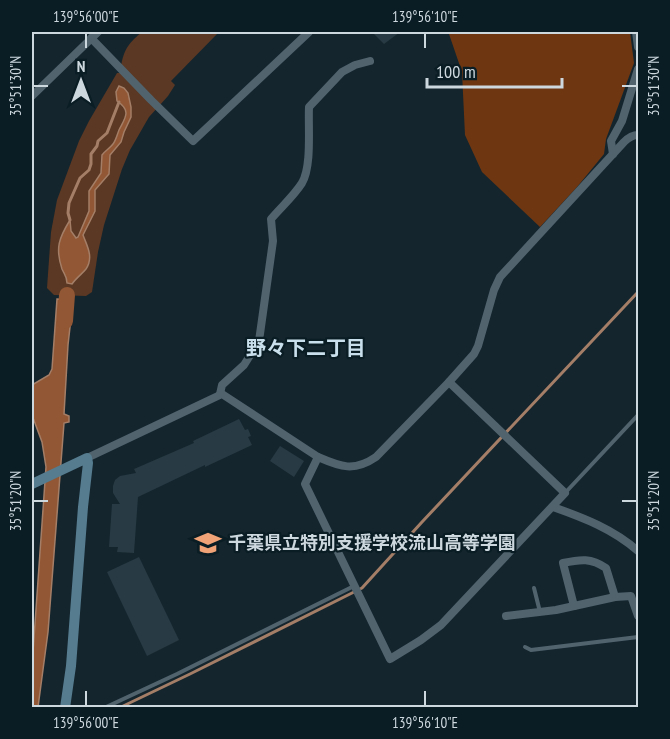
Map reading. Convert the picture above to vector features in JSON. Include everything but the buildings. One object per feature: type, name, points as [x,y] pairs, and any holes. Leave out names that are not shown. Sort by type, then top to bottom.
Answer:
[{"type":"street","points":[[32,96],[94,34],[150,100],[193,141],[309,32]]},
{"type":"street","points":[[636,32],[639,47]]},
{"type":"street","points":[[220,394],[222,385],[244,365],[259,341],[273,241],[271,219],[304,181],[308,165],[309,107],[342,72],[370,61]]},
{"type":"street","points":[[613,154],[611,141],[622,121],[639,69]]},
{"type":"street","points":[[32,484],[220,394],[318,457],[348,467],[359,467],[369,463],[474,354],[500,277],[613,154],[629,138],[639,135]]},
{"type":"street","points":[[318,457],[305,484],[390,659],[441,625],[565,493],[449,382]]},
{"type":"street","points":[[65,708],[88,464],[84,459]]},
{"type":"street","points":[[553,507],[603,527],[639,551]]},
{"type":"street","points":[[574,606],[563,563],[578,559],[596,561],[606,568],[615,597]]},
{"type":"street","points":[[506,616],[631,596],[639,616]]},
{"type":"lane","points":[[565,493],[639,415]]},
{"type":"lane","points":[[104,708],[355,586]]},
{"type":"lane","points":[[534,588],[540,612]]},
{"type":"lane","points":[[525,647],[531,650],[639,637]]},
{"type":"shaded area","points":[[142,32],[219,32],[171,81],[175,85],[149,117],[130,150],[104,225],[92,292],[86,296],[54,295],[47,288],[51,232],[57,200],[89,121],[117,73],[120,73],[126,50]]},
{"type":"shaded area","points":[[451,32],[630,32],[634,63],[606,139],[604,154],[540,227],[482,172],[465,135],[462,72],[449,34]]},
{"type":"shaded area","points":[[119,86],[128,93],[131,117],[121,142],[110,155],[109,174],[95,190],[95,211],[83,235],[89,252],[88,265],[72,284],[67,283],[60,262],[59,243],[70,220],[71,231],[76,238],[78,237],[89,211],[89,191],[101,173],[102,155],[114,142],[125,118],[126,111],[117,101],[116,92]]},
{"type":"shaded area","points":[[57,299],[73,300],[64,414],[69,416],[69,422],[64,423],[48,632],[38,707],[32,708],[32,666],[46,467],[42,442],[32,415],[32,385],[49,375],[52,369]]},
{"type":"waterway","points":[[70,220],[69,203],[80,178],[89,170],[91,154],[98,141],[107,133],[119,102]]},
{"type":"waterway","points":[[119,708],[362,588],[638,292]]},
{"type":"waterway","points":[[65,321],[67,295]]},
{"type":"place","name":"千葉県立特別支援学校流山高等学園","points":[[208,543]]},
{"type":"district","name":"野々下二丁目","points":[[306,348]]}]
